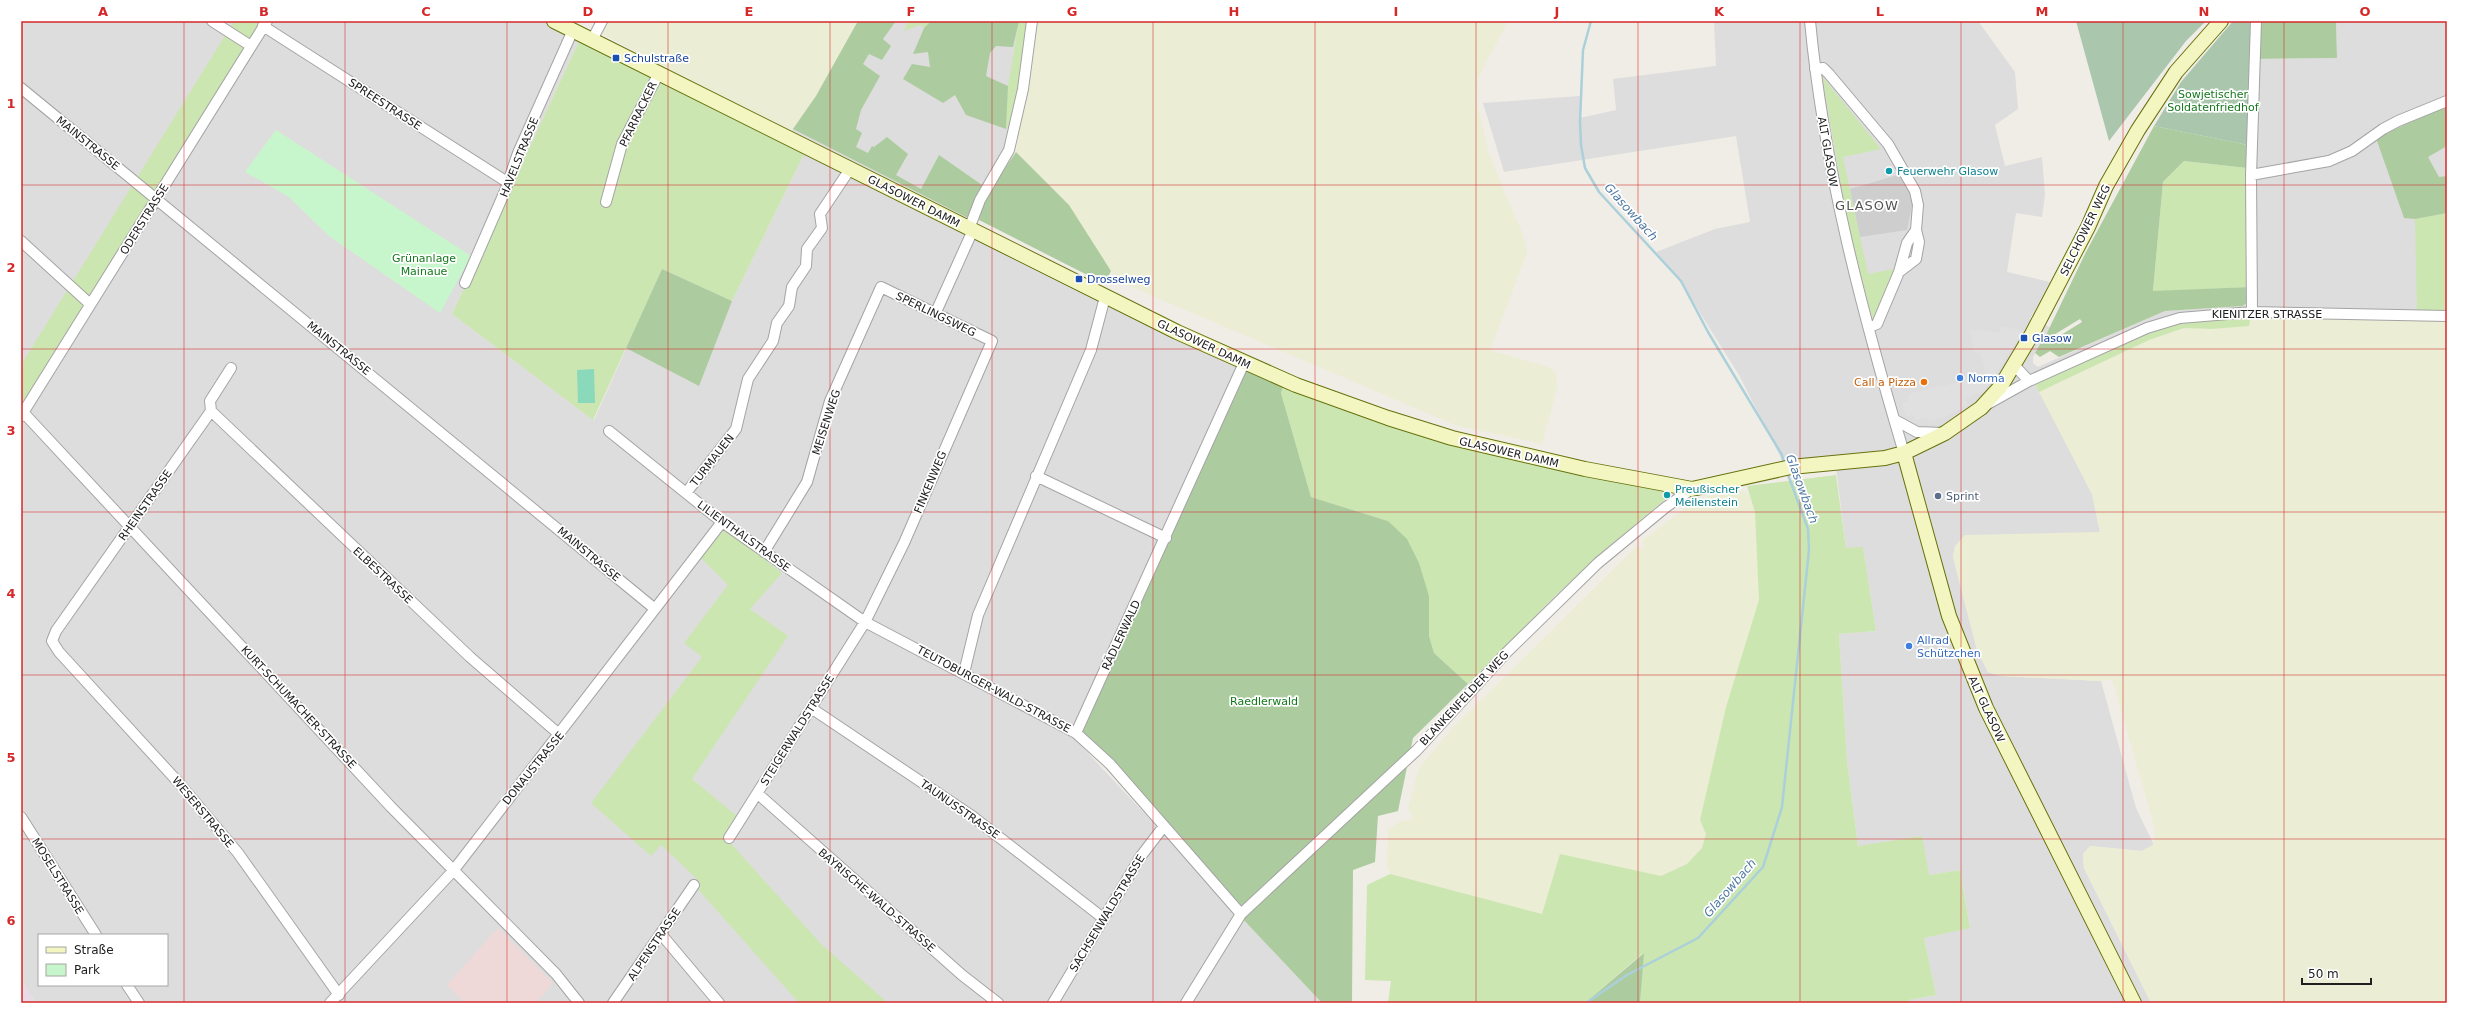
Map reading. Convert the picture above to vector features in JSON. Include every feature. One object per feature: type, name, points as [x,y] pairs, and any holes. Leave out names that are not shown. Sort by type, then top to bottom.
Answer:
[{"type":"street","points":[[212,21],[251,46]]},
{"type":"street","name":"GLASOWER DAMM","points":[[554,21],[1105,297],[1244,363],[1346,403],[1452,438],[1585,469],[1692,489],[1784,468],[1885,458],[1904,454]]},
{"type":"street","points":[[592,40],[602,21]]},
{"type":"street","points":[[936,312],[971,230],[980,200],[1009,150],[1023,89],[1032,21]]},
{"type":"street","name":"ALT GLASOW","points":[[1810,21],[1815,69],[1829,160],[1843,228],[1949,616],[1965,660],[1992,720],[2134,1003]]},
{"type":"street","name":"SELCHOWER WEG","points":[[1904,454],[1944,433],[1981,408],[2000,386],[2014,365],[2056,289],[2112,175],[2138,130],[2176,72],[2221,21]]},
{"type":"street","points":[[2252,312],[2251,175],[2256,21]]},
{"type":"street","name":"ODERSTRASSE","points":[[22,413],[265,24]]},
{"type":"street","name":"SPREESTRASSE","points":[[265,24],[507,182]]},
{"type":"street","name":"HAVELSTRASSE","points":[[465,283],[573,30]]},
{"type":"street","points":[[1815,69],[1823,68],[1829,74],[1894,153],[1914,191],[1918,205],[1916,230],[1919,242],[1916,259],[1899,272],[1877,324],[1869,327]]},
{"type":"street","name":"PFARRACKER","points":[[606,202],[622,144],[659,74]]},
{"type":"street","name":"MAINSTRASSE","points":[[21,88],[157,198],[655,609]]},
{"type":"street","points":[[2251,175],[2328,161],[2352,151],[2393,124],[2447,101]]},
{"type":"street","name":"TURMAUEN","points":[[686,493],[736,429],[748,379],[773,341],[777,323],[789,306],[792,287],[806,266],[807,249],[822,228],[820,214],[850,169]]},
{"type":"street","points":[[21,241],[90,304]]},
{"type":"street","name":"SPERLINGSWEG","points":[[881,287],[936,312],[992,341]]},
{"type":"street","name":"MEISENWEG","points":[[764,552],[807,482],[830,402],[881,287]]},
{"type":"street","points":[[964,673],[978,615],[1091,350],[1105,297]]},
{"type":"street","name":"KIENITZER STRASSE","points":[[1981,408],[2029,381],[2167,320],[2216,314],[2252,312],[2447,316]]},
{"type":"street","name":"FINKENWEG","points":[[865,622],[904,543],[992,341]]},
{"type":"street","name":"RÄDLERWALD","points":[[1076,733],[1166,538],[1244,363]]},
{"type":"street","points":[[2014,365],[2029,381]]},
{"type":"street","name":"RHEINSTRASSE","points":[[52,641],[56,631],[211,411],[210,401],[231,368]]},
{"type":"street","name":"ELBESTRASSE","points":[[211,411],[470,657],[560,735]]},
{"type":"street","name":"KURT-SCHUMACHER-STRASSE","points":[[22,413],[130,526],[390,807],[556,974],[579,1003]]},
{"type":"street","points":[[1895,420],[1917,432],[1944,433]]},
{"type":"street","name":"LILIENTHALSTRASSE","points":[[609,430],[722,522],[865,622]]},
{"type":"street","points":[[1036,476],[1166,538]]},
{"type":"street","name":"BLANKENFELDER WEG","points":[[1186,1003],[1241,914],[1416,750],[1506,653],[1593,568],[1632,533],[1692,489]]},
{"type":"street","name":"DONAUSTRASSE","points":[[330,1003],[453,871],[560,735],[722,522]]},
{"type":"street","name":"TEUTOBURGER-WALD-STRASSE","points":[[865,622],[1076,733],[1110,764],[1241,914]]},
{"type":"street","name":"STEIGERWALDSTRASSE","points":[[730,838],[865,622]]},
{"type":"street","name":"WESERSTRASSE","points":[[52,641],[59,652],[179,783],[238,853],[339,995]]},
{"type":"street","name":"TAUNUSSTRASSE","points":[[811,708],[972,816],[1103,918]]},
{"type":"street","name":"BAYRISCHE-WALD-STRASSE","points":[[758,794],[908,928],[976,987],[998,1003]]},
{"type":"street","name":"MOSELSTRASSE","points":[[21,817],[95,934]]},
{"type":"street","name":"SACHSENWALDSTRASSE","points":[[1053,1003],[1141,856],[1164,826]]},
{"type":"street","name":"ALPENSTRASSE","points":[[613,1003],[694,885]]},
{"type":"street","points":[[661,934],[720,1003]]},
{"type":"street","points":[[128,986],[139,1003]]},
{"type":"shaded area","points":[[21,21],[545,21],[580,39],[452,314],[594,420],[662,269],[732,301],[805,152],[1239,365],[1072,736],[1322,1003],[36,1003],[21,980]]},
{"type":"shaded area","points":[[858,21],[1027,21],[1025,54],[1005,155],[967,223],[789,135]]},
{"type":"shaded area","points":[[1714,21],[1978,21],[2015,72],[2018,109],[1995,125],[2005,166],[2042,157],[2045,195],[2042,217],[2016,213],[2007,272],[2050,282],[2030,319],[2050,327],[2033,357],[2033,363],[2038,367],[2165,311],[2243,306],[2252,59],[2337,58],[2336,21],[2447,21],[2447,321],[2272,317],[2181,321],[2035,383],[2092,494],[2100,533],[2064,533],[1955,546],[1953,557],[1977,650],[1988,672],[2001,676],[2101,681],[2136,808],[2154,845],[2142,851],[2090,846],[2083,854],[2084,868],[2151,1003],[1910,1003],[1909,1000],[1936,995],[1924,938],[1970,927],[1960,870],[1929,875],[1858,846],[1847,761],[1839,634],[1876,631],[1863,548],[1846,548],[1835,459],[1785,466],[1739,375],[1680,281],[1656,252],[1715,229],[1750,222],[1736,136],[1504,172],[1483,103],[1580,96],[1580,118],[1616,110],[1613,79],[1716,66]]},
{"type":"shaded area","points":[[1901,174],[1910,192],[1912,205],[1907,230],[1860,237],[1850,189]]},
{"type":"shaded area","points":[[2000,326],[2024,331],[1984,391],[1966,398],[1968,405],[1943,418],[1929,422],[1928,417],[1915,420],[1913,415],[1906,417],[1902,403],[1909,401],[1908,394],[1986,376],[1980,353],[1975,354],[1969,330],[2000,332]]},
{"type":"shaded area","points":[[498,928],[553,983],[536,1003],[465,1003],[447,985]]},
{"type":"shaded area","points":[[21,980],[36,1003],[21,1003]]},
{"type":"green space","points":[[234,21],[262,21],[22,406],[21,365]]},
{"type":"green space","points":[[607,21],[858,21],[816,96],[789,135],[601,33]]},
{"type":"green space","points":[[858,21],[896,21],[883,39],[891,46],[882,60],[869,54],[863,64],[880,76],[861,110],[856,129],[862,133],[856,147],[868,153],[872,146],[874,147],[887,137],[908,154],[896,175],[921,189],[939,155],[985,187],[970,219],[793,129],[816,96]]},
{"type":"green space","points":[[908,21],[931,21],[924,28],[920,25],[904,31]]},
{"type":"green space","points":[[931,21],[1019,21],[1013,47],[996,46],[990,53],[986,76],[1008,86],[1006,129],[966,115],[955,95],[943,103],[903,79],[912,64],[930,67],[928,52],[913,54],[924,28]]},
{"type":"green space","points":[[1019,21],[1027,21],[1025,54],[1014,119],[1006,129],[1008,86]]},
{"type":"green space","points":[[1036,21],[1508,21],[1478,78],[1477,102],[1488,152],[1523,235],[1527,253],[1491,347],[1493,351],[1548,367],[1556,373],[1557,388],[1542,444],[1455,425],[1122,283],[1105,264],[1069,205],[1016,152]]},
{"type":"green space","points":[[2076,21],[2206,21],[2186,41],[2109,141]]},
{"type":"green space","name":"Sowjetischer Soldatenfriedhof","points":[[2233,21],[2255,21],[2248,145],[2154,126],[2181,82]]},
{"type":"green space","points":[[2255,21],[2336,21],[2337,58],[2252,59]]},
{"type":"green space","points":[[580,39],[805,152],[732,301],[662,269],[593,420],[452,314]]},
{"type":"green space","points":[[1822,76],[1881,149],[1843,157],[1868,274],[1894,269],[1877,316],[1872,318],[1848,225]]},
{"type":"green space","points":[[2447,105],[2447,146],[2428,157],[2439,177],[2447,176],[2447,213],[2415,219],[2404,218],[2376,138]]},
{"type":"green space","points":[[2154,126],[2248,145],[2247,168],[2184,161],[2163,182],[2153,291],[2250,287],[2250,299],[2243,306],[2165,311],[2059,357],[2050,351],[2040,357],[2035,353],[2042,341],[2048,343],[2082,322],[2080,319],[2052,336],[2045,337],[2086,252]]},
{"type":"green space","name":"Grünanlage Mainaue","points":[[276,130],[471,256],[440,313],[329,236],[289,197],[245,172]]},
{"type":"green space","points":[[1016,152],[1069,205],[1111,271],[1105,284],[979,220],[982,202]]},
{"type":"green space","points":[[2184,161],[2247,168],[2250,287],[2153,292],[2163,182]]},
{"type":"green space","points":[[2447,213],[2447,312],[2417,312],[2415,219]]},
{"type":"green space","points":[[662,269],[732,301],[699,386],[626,348]]},
{"type":"green space","points":[[2251,315],[2447,321],[2447,1003],[2151,1003],[2084,868],[2083,854],[2090,846],[2142,851],[2154,844],[2155,829],[2112,679],[2101,681],[2001,676],[1988,672],[1977,650],[1953,557],[1955,546],[1965,535],[2100,532],[2092,494],[2039,392],[2149,340],[2184,328],[2211,329]]},
{"type":"green space","points":[[2251,315],[2249,326],[2211,329],[2184,328],[2149,340],[2039,392],[2035,383],[2147,331],[2181,321]]},
{"type":"green space","name":"Raedlerwald","points":[[1248,368],[1292,386],[1283,387],[1281,393],[1311,497],[1388,521],[1407,539],[1419,563],[1429,596],[1429,636],[1434,653],[1468,684],[1413,738],[1398,811],[1378,816],[1375,862],[1353,870],[1352,1003],[1322,1003],[1241,917],[1080,730]]},
{"type":"green space","points":[[594,369],[595,403],[578,403],[577,370]]},
{"type":"green space","points":[[1292,386],[1340,404],[1665,488],[1669,496],[1605,550],[1556,595],[1468,684],[1434,653],[1429,636],[1429,596],[1388,521],[1311,497],[1281,393],[1283,387]]},
{"type":"green space","points":[[1836,475],[1846,548],[1863,547],[1876,631],[1839,634],[1847,761],[1858,846],[1922,836],[1929,875],[1960,870],[1970,928],[1924,938],[1936,995],[1909,1000],[1910,1003],[1640,1003],[1643,953],[1585,1003],[1388,1003],[1391,981],[1365,980],[1367,885],[1390,874],[1542,914],[1560,854],[1661,876],[1687,864],[1702,848],[1706,834],[1700,820],[1726,707],[1759,600],[1755,512],[1747,486]]},
{"type":"green space","points":[[1743,491],[1749,494],[1755,512],[1759,600],[1726,707],[1700,820],[1706,834],[1702,848],[1687,864],[1661,876],[1639,873],[1542,914],[1390,874],[1387,865],[1388,830],[1401,821],[1413,820],[1408,808],[1419,768],[1452,729],[1638,545],[1641,549],[1645,545],[1642,541],[1696,500],[1718,494]]},
{"type":"green space","points":[[723,527],[782,573],[750,609],[788,636],[692,779],[738,817],[727,839],[821,944],[888,1003],[799,1003],[696,887],[697,879],[661,845],[651,856],[591,803],[702,657],[684,643],[728,585],[699,556]]},
{"type":"green space","points":[[1644,953],[1640,1003],[1585,1003]]},
{"type":"waterway","name":"Glasowbach","points":[[1591,21],[1583,50],[1580,122],[1581,145],[1585,168],[1599,192],[1681,281],[1708,332],[1782,455],[1784,464]]},
{"type":"waterway","name":"Glasowbach","points":[[1586,1003],[1627,975],[1698,938],[1763,867],[1782,807],[1809,550],[1808,529],[1787,472]]},
{"type":"place","name":"Schulstraße","points":[[616,58]]},
{"type":"place","name":"Feuerwehr Glasow","points":[[1889,171]]},
{"type":"place","name":"Drosselweg","points":[[1079,279]]},
{"type":"place","name":"Glasow","points":[[2024,338]]},
{"type":"place","name":"Norma","points":[[1960,378]]},
{"type":"place","name":"Call a Pizza","points":[[1924,382]]},
{"type":"place","name":"Preußischer Meilenstein","points":[[1667,495]]},
{"type":"place","name":"Sprint","points":[[1938,496]]},
{"type":"place","name":"Allrad Schützchen","points":[[1909,646]]},
{"type":"district","name":"GLASOW","points":[[1867,205]]}]
